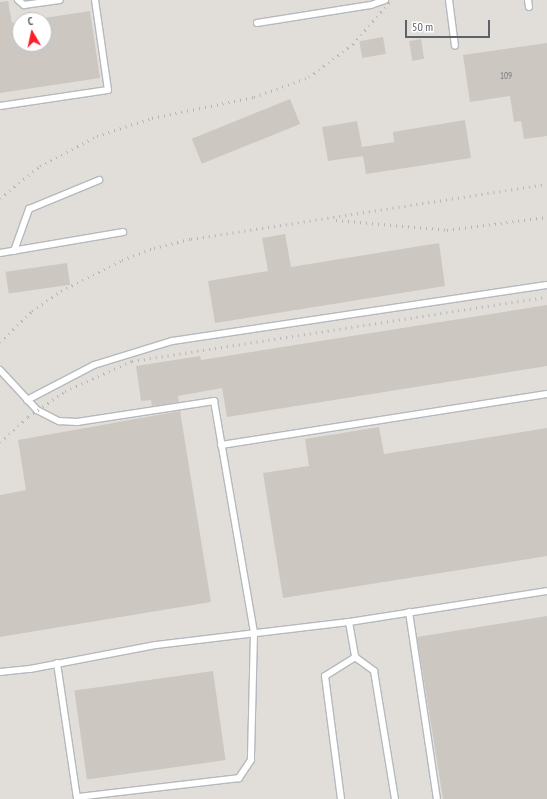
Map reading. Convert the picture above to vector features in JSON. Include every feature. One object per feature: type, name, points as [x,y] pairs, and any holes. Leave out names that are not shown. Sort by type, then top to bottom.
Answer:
[{"type":"lane","points":[[18,0],[24,5],[60,0]]},
{"type":"lane","points":[[0,106],[108,90],[95,0]]},
{"type":"lane","points":[[257,23],[371,5],[385,0]]},
{"type":"lane","points":[[449,0],[455,46]]},
{"type":"lane","points":[[14,251],[29,209],[99,180]]},
{"type":"lane","points":[[0,253],[123,232]]},
{"type":"lane","points":[[27,400],[94,365],[172,341],[547,285]]},
{"type":"lane","points":[[0,370],[27,400],[51,419],[68,423],[214,401],[220,445],[254,632],[251,760],[239,778],[77,798],[57,663]]},
{"type":"lane","points":[[220,445],[547,394]]},
{"type":"lane","points":[[0,672],[57,663],[109,652],[254,632],[349,622],[547,591]]},
{"type":"lane","points":[[409,612],[437,799]]},
{"type":"lane","points":[[349,622],[355,657],[374,671],[395,799]]},
{"type":"lane","points":[[341,799],[325,676],[355,657]]},
{"type":"shaded area","points":[[0,0],[547,0],[547,799],[0,799]]},
{"type":"building","points":[[8,1],[12,23],[12,52],[52,52],[52,17],[90,11],[100,78],[0,93],[0,2]]},
{"type":"building","points":[[383,37],[386,54],[362,58],[359,41]]},
{"type":"building","points":[[421,39],[424,59],[412,61],[409,41]]},
{"type":"building","points":[[547,43],[547,136],[524,139],[521,121],[514,122],[510,96],[470,102],[463,55]]},
{"type":"building","points":[[290,99],[300,124],[202,164],[192,139]]},
{"type":"building","points":[[465,120],[471,158],[366,174],[363,156],[328,161],[322,127],[357,121],[362,147],[394,142],[393,132]]},
{"type":"building","points":[[285,234],[291,267],[439,243],[445,286],[215,323],[208,281],[268,271],[262,238]]},
{"type":"building","points":[[67,263],[70,285],[9,293],[6,272]]},
{"type":"building","points":[[547,305],[547,366],[227,417],[222,388],[178,396],[179,402],[152,406],[151,400],[141,401],[136,366],[200,356],[201,360]]},
{"type":"building","points":[[180,411],[211,602],[0,637],[0,495],[26,490],[18,440]]},
{"type":"building","points":[[379,427],[384,454],[547,428],[547,556],[283,598],[263,473],[309,466],[305,439]]},
{"type":"building","points":[[547,616],[547,799],[443,799],[417,637]]},
{"type":"building","points":[[213,671],[226,760],[87,780],[74,690]]},
{"type":"railway","points":[[0,198],[40,166],[97,136],[152,118],[254,97],[309,77],[353,44],[391,0]]},
{"type":"railway","points":[[0,342],[32,311],[61,291],[122,260],[154,248],[191,239],[547,184]]},
{"type":"railway","points":[[336,220],[447,230],[547,217]]},
{"type":"railway","points":[[0,442],[28,417],[65,391],[132,361],[547,297]]}]
